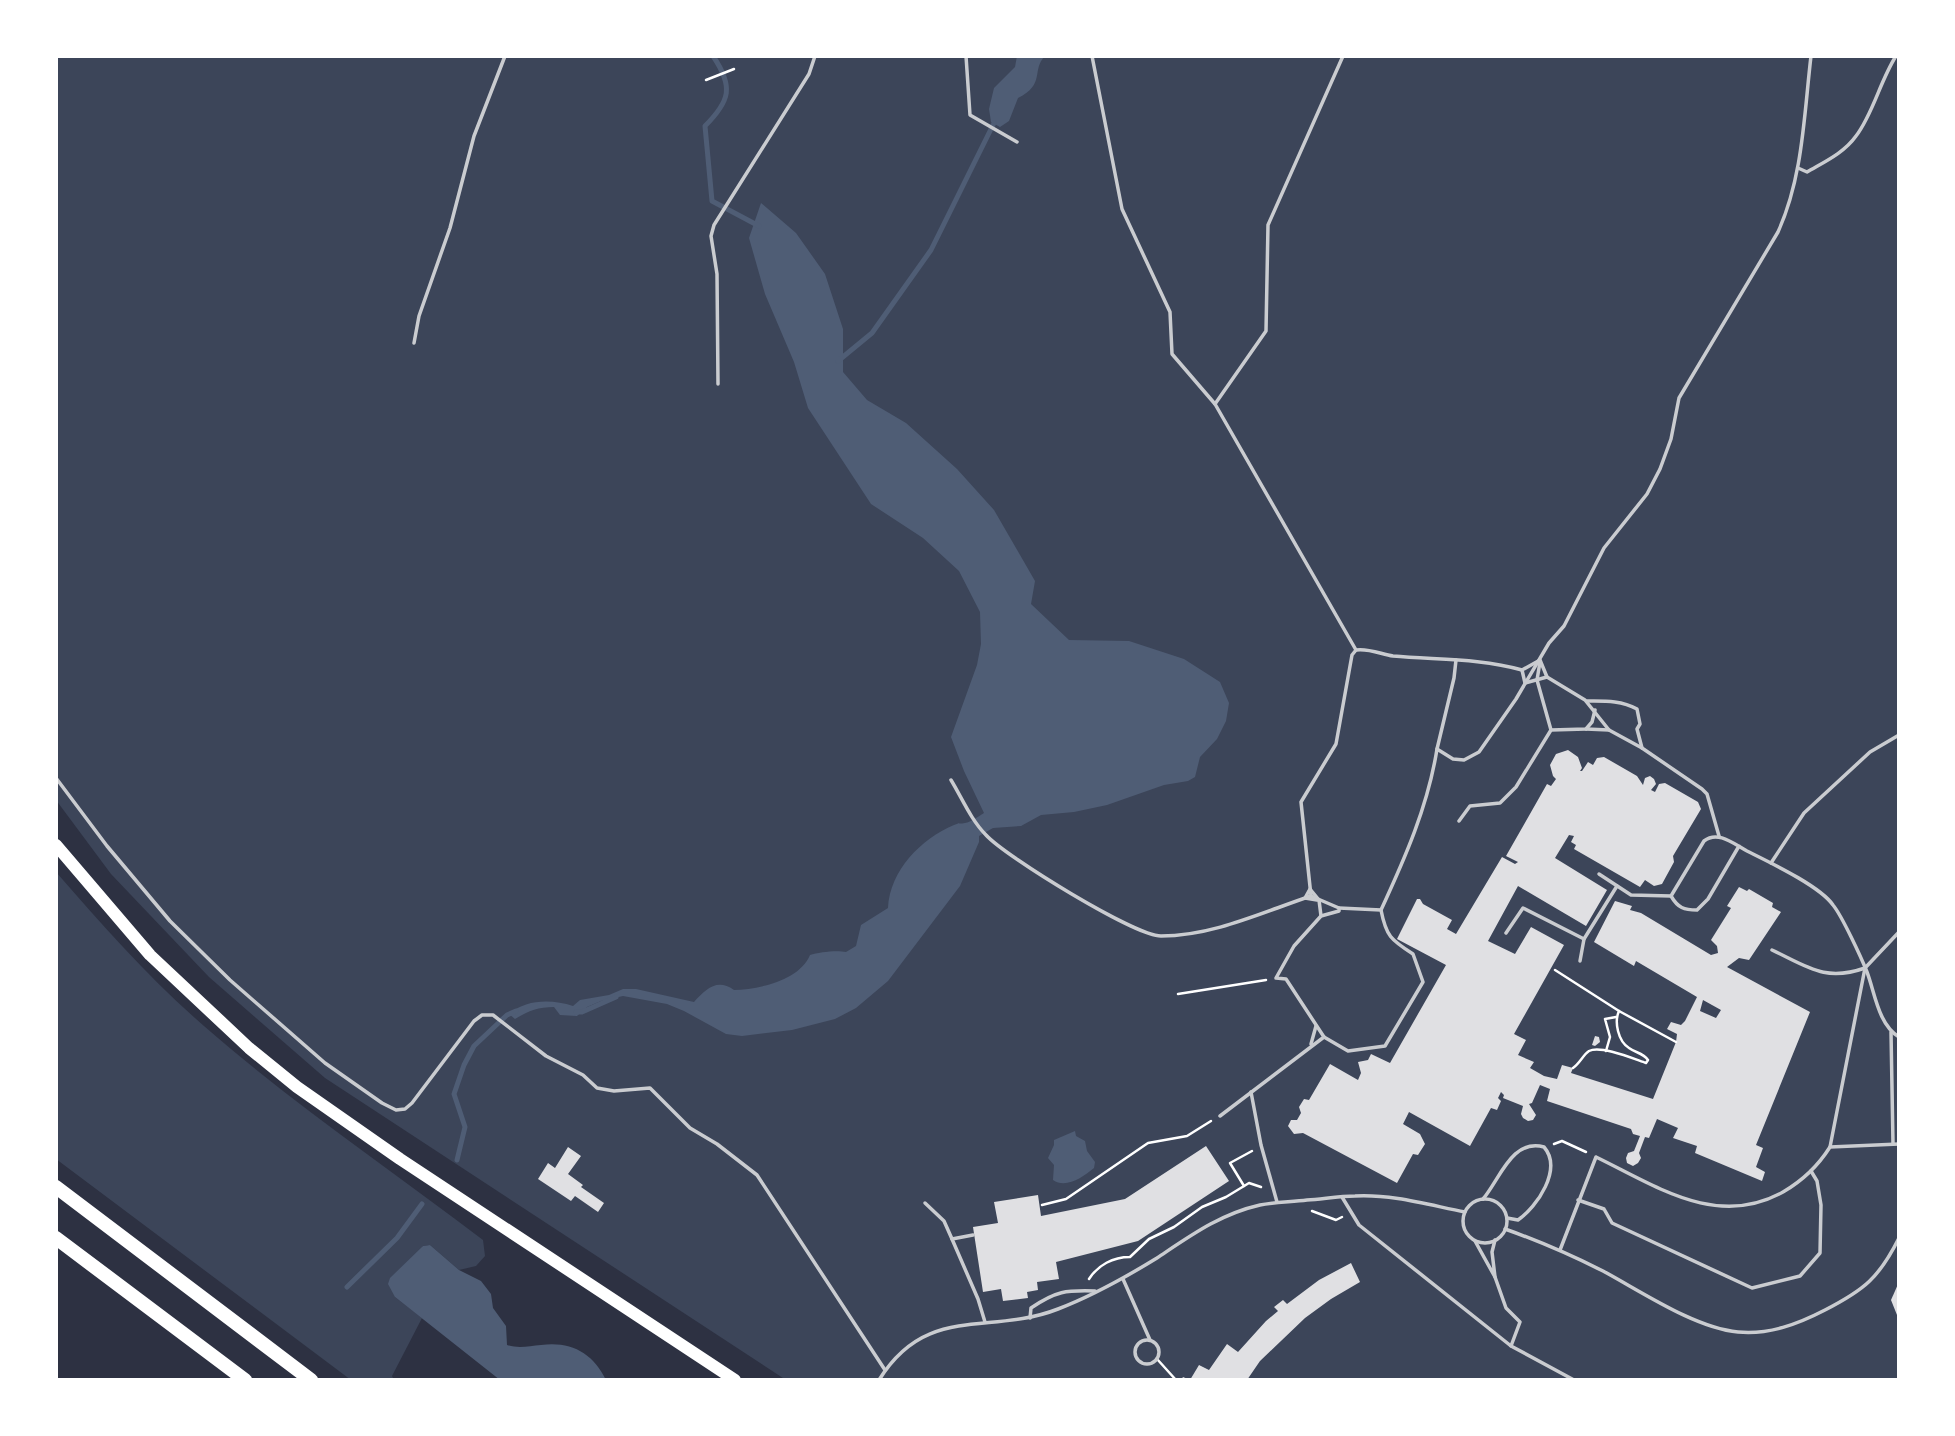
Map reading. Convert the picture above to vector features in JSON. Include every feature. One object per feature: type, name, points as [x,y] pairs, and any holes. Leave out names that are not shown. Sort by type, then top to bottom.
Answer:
[{"type":"highway","points":[[56,845],[150,955],[240,1040],[297,1087],[400,1160],[735,1380]]},
{"type":"highway","points":[[56,1187],[311,1380]]},
{"type":"highway","points":[[56,1238],[244,1380]]},
{"type":"lane","points":[[414,342],[419,316],[450,228],[474,136],[505,56]]},
{"type":"lane","points":[[718,384],[717,274],[711,236],[714,225],[809,74],[815,56]]},
{"type":"lane","points":[[966,56],[970,115],[1017,142]]},
{"type":"lane","points":[[1091,56],[1122,209],[1170,312],[1172,354],[1215,404],[1356,650]]},
{"type":"lane","points":[[1215,404],[1266,331],[1268,225],[1343,56]]},
{"type":"lane","points":[[1437,749],[1453,759],[1464,760],[1479,752],[1516,699],[1549,643],[1564,626],[1604,548],[1647,494],[1671,439],[1679,398],[1778,232],[1788,210],[1796,183],[1811,56]]},
{"type":"lane","points":[[1796,183],[1807,172],[1841,152],[1858,134],[1896,56]]},
{"type":"lane","points":[[1798,168],[1807,172]]},
{"type":"lane","points":[[1311,896],[1301,802],[1336,744],[1352,655],[1356,650],[1363,648],[1404,657],[1490,663],[1522,670],[1540,660]]},
{"type":"lane","points":[[1339,908],[1339,911],[1321,916],[1294,946],[1276,978],[1286,979],[1324,1037],[1348,1051],[1385,1046],[1423,982],[1413,954],[1392,941],[1384,927],[1381,909],[1427,797],[1456,660]]},
{"type":"lane","points":[[1540,660],[1547,677],[1585,701],[1609,730]]},
{"type":"lane","points":[[1459,821],[1470,806],[1500,803],[1516,787],[1551,730],[1537,680],[1540,660]]},
{"type":"lane","points":[[1522,670],[1525,683]]},
{"type":"lane","points":[[1525,683],[1547,677]]},
{"type":"lane","points":[[1585,701],[1628,704],[1637,709],[1640,724],[1637,729],[1642,748]]},
{"type":"lane","points":[[1586,729],[1592,722],[1595,710]]},
{"type":"lane","points":[[1551,730],[1609,730],[1642,748],[1707,794],[1719,836]]},
{"type":"lane","points":[[1771,863],[1804,813],[1870,752],[1899,735]]},
{"type":"lane","points":[[56,778],[107,846],[199,951],[325,1063],[382,1103],[396,1110],[405,1109],[412,1103],[474,1021],[482,1015],[493,1015],[546,1056],[569,1070],[583,1074],[597,1088],[614,1091],[650,1088],[690,1128],[750,1169],[765,1187],[885,1370]]},
{"type":"lane","points":[[951,780],[985,834],[1009,855],[1137,930],[1158,936],[1181,935],[1215,928],[1311,896],[1339,908],[1381,909]]},
{"type":"lane","points":[[1671,896],[1704,841],[1711,836],[1719,836],[1798,878],[1833,903],[1866,968],[1881,1014],[1891,1032],[1893,1144]]},
{"type":"lane","points":[[1671,896],[1676,905],[1684,910],[1697,909],[1708,899],[1739,846]]},
{"type":"lane","points":[[1599,874],[1631,895],[1671,896]]},
{"type":"lane","points":[[1580,961],[1584,939],[1617,886]]},
{"type":"lane","points":[[1305,898],[1310,889]]},
{"type":"lane","points":[[1310,889],[1319,900],[1321,916]]},
{"type":"lane","points":[[1305,898],[1319,900]]},
{"type":"lane","points":[[1506,933],[1523,908],[1584,939]]},
{"type":"lane","points":[[1560,1250],[1596,1157],[1687,1200],[1723,1206],[1766,1201],[1794,1185],[1821,1161],[1829,1147],[1866,968],[1899,932]]},
{"type":"lane","points":[[1772,950],[1823,974],[1836,975],[1866,968]]},
{"type":"lane","points":[[1311,1046],[1316,1026]]},
{"type":"lane","points":[[1891,1032],[1899,1037]]},
{"type":"lane","points":[[1220,1116],[1324,1037]]},
{"type":"lane","points":[[1251,1092],[1261,1145],[1277,1203]]},
{"type":"lane","points":[[1829,1147],[1899,1144]]},
{"type":"lane","points":[[1483,1199],[1517,1152],[1530,1146],[1544,1147],[1550,1160],[1543,1191],[1518,1220],[1507,1218]]},
{"type":"lane","points":[[1578,1200],[1604,1209],[1612,1223],[1752,1288],[1800,1276],[1819,1253],[1821,1205],[1818,1181],[1811,1170]]},
{"type":"lane","points":[[879,1380],[905,1347],[919,1337],[985,1322],[1030,1318],[1060,1309],[1123,1279],[1222,1217],[1262,1205],[1355,1196],[1399,1199],[1465,1212]]},
{"type":"lane","points":[[1342,1197],[1359,1225],[1381,1244],[1511,1346],[1574,1380]]},
{"type":"lane","points":[[1495,1277],[1492,1252],[1495,1240],[1505,1229],[1507,1218],[1499,1203],[1483,1199],[1474,1202],[1465,1212],[1464,1225],[1495,1277],[1506,1308],[1520,1322],[1511,1346]]},
{"type":"lane","points":[[925,1203],[944,1221],[978,1299],[985,1322]]},
{"type":"lane","points":[[1505,1229],[1560,1250],[1653,1299],[1719,1329],[1741,1332],[1776,1330],[1811,1317],[1857,1294],[1887,1263],[1899,1238]]},
{"type":"lane","points":[[952,1238],[973,1235]]},
{"type":"lane","points":[[1474,1239],[1484,1242],[1495,1240]]},
{"type":"lane","points":[[1123,1279],[1150,1340],[1159,1348],[1157,1359],[1141,1363],[1135,1356],[1138,1344],[1150,1340]]},
{"type":"lane","points":[[1030,1318],[1031,1308],[1056,1293],[1070,1290],[1096,1291]]},
{"type":"path","points":[[706,80],[734,69]]},
{"type":"path","points":[[1555,970],[1619,1011],[1676,1042]]},
{"type":"path","points":[[1178,994],[1276,978]]},
{"type":"path","points":[[1573,1068],[1593,1049],[1646,1063],[1646,1056],[1627,1047],[1618,1033],[1616,1017],[1619,1011]]},
{"type":"path","points":[[1606,1051],[1610,1037],[1605,1019],[1616,1017]]},
{"type":"path","points":[[1610,1037],[1618,1033]]},
{"type":"path","points":[[1619,1054],[1627,1047]]},
{"type":"path","points":[[1042,1205],[1066,1199],[1148,1143],[1187,1136],[1220,1116]]},
{"type":"path","points":[[1544,1147],[1562,1140],[1596,1157]]},
{"type":"path","points":[[1244,1186],[1230,1163],[1261,1147]]},
{"type":"path","points":[[1081,1291],[1093,1272],[1116,1257],[1130,1257],[1149,1239],[1174,1227],[1202,1207],[1249,1183],[1261,1187]]},
{"type":"path","points":[[1303,1211],[1316,1212],[1336,1220],[1352,1214]]},
{"type":"path","points":[[1157,1359],[1176,1380]]},
{"type":"shaded area","points":[[56,56],[1899,56],[1899,1380],[786,1380],[325,1078],[209,977],[111,874],[56,800]]},
{"type":"shaded area","points":[[1017,56],[1045,56],[1032,88],[1018,98],[1009,121],[1000,127],[991,122],[989,109],[994,88],[1015,67]]},
{"type":"shaded area","points":[[761,203],[796,233],[825,274],[843,329],[843,372],[867,400],[906,423],[957,469],[994,510],[1035,581],[1031,604],[1069,640],[1129,641],[1184,659],[1220,682],[1229,703],[1226,721],[1217,739],[1200,757],[1195,777],[1188,781],[1164,785],[1107,805],[1041,815],[1021,826],[993,828],[979,836],[979,842],[960,886],[888,981],[856,1008],[835,1019],[792,1030],[742,1036],[726,1034],[667,1004],[623,996],[587,1007],[577,1016],[560,1015],[554,1007],[548,1007],[533,1010],[515,1019],[509,1014],[523,1005],[557,1002],[573,1006],[580,1000],[609,995],[623,989],[636,989],[694,1002],[717,985],[734,990],[755,988],[788,977],[805,964],[810,955],[846,952],[856,946],[861,925],[888,908],[890,894],[901,869],[919,847],[942,831],[984,813],[951,737],[977,665],[981,644],[980,612],[959,571],[923,538],[871,504],[808,408],[794,362],[765,294],[749,238]]},
{"type":"shaded area","points":[[56,872],[146,971],[204,1026],[306,1109],[483,1240],[485,1256],[476,1266],[459,1270],[430,1245],[423,1246],[395,1297],[422,1318],[392,1376],[394,1380],[351,1380],[56,1159]]},
{"type":"shaded area","points":[[1075,1131],[1076,1136],[1085,1141],[1087,1151],[1095,1162],[1094,1168],[1069,1183],[1058,1182],[1053,1180],[1054,1165],[1048,1158],[1054,1140]]},
{"type":"shaded area","points":[[430,1245],[459,1270],[481,1281],[491,1294],[493,1308],[506,1326],[507,1345],[520,1347],[552,1344],[571,1347],[588,1356],[606,1380],[500,1380],[395,1297],[388,1284],[390,1278],[423,1246]]},
{"type":"building","points":[[1568,750],[1578,757],[1582,768],[1580,771],[1588,762],[1593,765],[1597,758],[1604,757],[1637,776],[1643,785],[1645,778],[1650,776],[1656,784],[1651,790],[1655,792],[1659,784],[1665,783],[1698,802],[1701,809],[1673,856],[1674,862],[1662,884],[1654,886],[1645,880],[1640,887],[1574,849],[1576,845],[1571,842],[1574,836],[1569,835],[1555,858],[1607,890],[1586,926],[1518,886],[1488,941],[1515,954],[1531,927],[1564,945],[1514,1034],[1526,1040],[1518,1055],[1534,1062],[1530,1068],[1544,1076],[1557,1079],[1562,1065],[1573,1068],[1571,1073],[1653,1099],[1676,1042],[1677,1034],[1667,1029],[1671,1022],[1681,1025],[1685,1021],[1697,997],[1636,961],[1634,966],[1594,942],[1615,901],[1632,906],[1630,910],[1641,913],[1711,955],[1718,953],[1717,946],[1711,940],[1731,908],[1727,906],[1739,887],[1747,891],[1749,889],[1773,903],[1772,907],[1781,912],[1749,960],[1739,958],[1727,967],[1810,1012],[1756,1145],[1763,1148],[1756,1167],[1765,1172],[1762,1181],[1695,1153],[1697,1146],[1673,1138],[1678,1128],[1657,1119],[1649,1138],[1645,1137],[1639,1153],[1641,1158],[1633,1166],[1627,1163],[1626,1158],[1628,1153],[1634,1151],[1640,1136],[1633,1134],[1631,1129],[1547,1101],[1550,1089],[1540,1085],[1529,1104],[1536,1115],[1533,1120],[1523,1118],[1523,1106],[1503,1098],[1501,1092],[1497,1110],[1491,1108],[1470,1146],[1409,1112],[1403,1124],[1420,1134],[1425,1144],[1418,1155],[1413,1154],[1397,1183],[1303,1133],[1294,1134],[1288,1126],[1291,1120],[1297,1120],[1301,1113],[1299,1107],[1304,1099],[1309,1100],[1330,1064],[1358,1080],[1361,1073],[1358,1062],[1368,1060],[1371,1054],[1390,1063],[1446,965],[1397,939],[1417,899],[1452,920],[1447,929],[1456,934],[1502,857],[1515,864],[1518,862],[1506,856],[1547,784],[1551,786],[1556,779],[1550,765],[1556,754]],"holes":[[[1703,1000],[1721,1010],[1716,1018],[1700,1011]]]},
{"type":"building","points":[[1595,1036],[1599,1037],[1600,1042],[1595,1046],[1592,1045]]},
{"type":"building","points":[[1206,1146],[1229,1181],[1138,1241],[1056,1262],[1059,1279],[1037,1282],[1038,1290],[1027,1292],[1028,1298],[1003,1301],[1001,1289],[983,1292],[973,1227],[998,1223],[994,1202],[1038,1195],[1041,1216],[1125,1199]]},
{"type":"building","points":[[568,1147],[581,1156],[568,1174],[604,1203],[598,1212],[575,1196],[571,1201],[538,1179],[548,1163],[555,1168]]},
{"type":"building","points":[[1351,1263],[1360,1282],[1305,1318],[1260,1361],[1247,1380],[1190,1380],[1199,1365],[1209,1370],[1227,1344],[1238,1352],[1278,1311],[1274,1307],[1283,1300],[1287,1304],[1319,1280]]},
{"type":"building","points":[[1899,1282],[1899,1320],[1891,1300]]},
{"type":"waterway","points":[[713,56],[724,76],[726,93],[720,109],[705,126],[712,201],[759,226]]},
{"type":"waterway","points":[[838,361],[872,333],[931,250],[994,123]]},
{"type":"waterway","points":[[576,1012],[582,1012],[616,997]]},
{"type":"waterway","points":[[457,1160],[465,1127],[454,1094],[464,1065],[474,1046],[507,1015],[516,1011]]},
{"type":"waterway","points":[[347,1287],[397,1238],[422,1204]]}]
